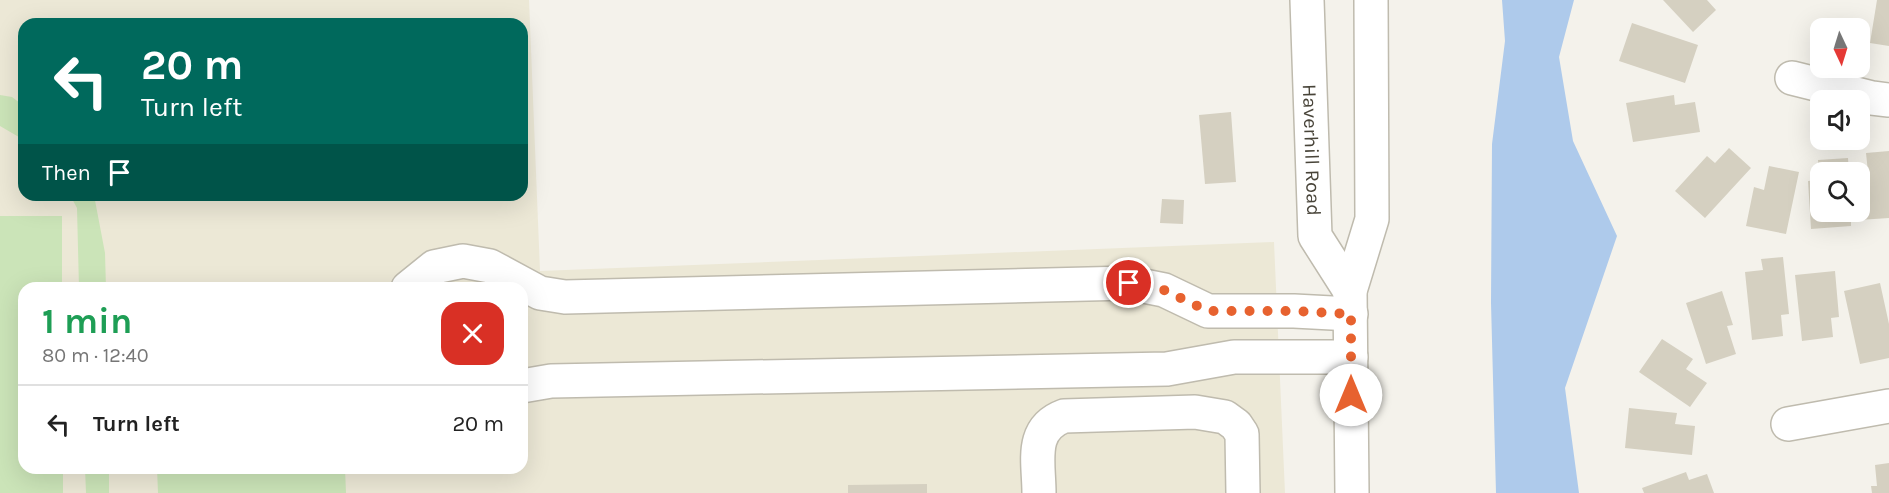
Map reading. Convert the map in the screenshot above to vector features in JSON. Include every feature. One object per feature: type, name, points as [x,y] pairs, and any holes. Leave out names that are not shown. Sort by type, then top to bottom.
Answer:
[{"type":"street","name":"Haverhill Road","points":[[1306,0],[1315,236],[1350,303]]},
{"type":"street","points":[[1352,493],[1350,303],[1372,219],[1371,0]]},
{"type":"street","points":[[1792,78],[1872,98],[1889,99]]},
{"type":"street","points":[[415,282],[434,267],[463,261],[490,266],[520,282]]},
{"type":"street","points":[[528,287],[540,293],[565,297],[1129,283],[1164,290],[1208,311],[1228,313],[1294,311],[1350,303]]},
{"type":"street","points":[[1192,305],[1207,327],[1205,353],[1197,363]]},
{"type":"street","points":[[528,385],[551,381],[1167,369],[1234,357],[1351,357]]},
{"type":"street","points":[[1788,424],[1889,406]]},
{"type":"street","points":[[1039,493],[1038,442],[1043,430],[1051,421],[1064,416],[1195,412],[1225,417],[1236,424],[1242,434],[1243,493]]},
{"type":"shaded area","points":[[0,0],[529,0],[540,271],[1274,242],[1285,493],[0,493]]},
{"type":"green space","points":[[0,95],[12,97],[18,102],[18,136],[0,126]]},
{"type":"green space","points":[[73,201],[95,201],[105,253],[106,282],[79,282],[77,208]]},
{"type":"green space","points":[[0,216],[62,216],[62,282],[18,282],[18,474],[63,474],[63,493],[0,493]]},
{"type":"green space","points":[[85,474],[109,474],[109,493],[86,493]]},
{"type":"green space","points":[[157,474],[345,474],[346,493],[158,493]]},
{"type":"water","points":[[1502,0],[1574,0],[1559,57],[1573,141],[1617,236],[1565,388],[1579,493],[1496,493],[1491,303],[1492,144],[1505,41]]},
{"type":"building","points":[[1663,0],[1707,0],[1716,10],[1693,32]]},
{"type":"building","points":[[1877,0],[1889,0],[1889,46],[1870,43]]},
{"type":"building","points":[[1632,23],[1698,45],[1685,83],[1619,61]]},
{"type":"building","points":[[1674,95],[1675,105],[1695,102],[1700,132],[1633,142],[1626,103]]},
{"type":"building","points":[[1231,112],[1236,182],[1205,184],[1199,115]]},
{"type":"building","points":[[1729,148],[1751,168],[1705,218],[1675,191],[1707,156],[1715,163]]},
{"type":"building","points":[[1889,151],[1889,218],[1870,219],[1870,162],[1867,162],[1866,153]]},
{"type":"building","points":[[1848,158],[1848,162],[1818,162],[1818,160]]},
{"type":"building","points":[[1769,166],[1799,172],[1786,234],[1746,226],[1754,187],[1764,190]]},
{"type":"building","points":[[1808,181],[1810,181],[1810,213]]},
{"type":"building","points":[[1162,199],[1184,200],[1183,224],[1160,223]]},
{"type":"building","points":[[1811,222],[1851,222],[1851,226],[1811,229]]},
{"type":"building","points":[[1783,257],[1789,314],[1781,315],[1783,336],[1752,340],[1745,272],[1763,270],[1761,259]]},
{"type":"building","points":[[1835,271],[1839,317],[1831,318],[1833,337],[1802,341],[1795,275]]},
{"type":"building","points":[[1880,283],[1889,324],[1889,358],[1860,364],[1844,291]]},
{"type":"building","points":[[1722,291],[1733,325],[1727,326],[1736,354],[1706,364],[1686,303]]},
{"type":"building","points":[[1662,339],[1693,359],[1686,369],[1707,383],[1690,407],[1639,372]]},
{"type":"building","points":[[1629,408],[1677,413],[1675,424],[1695,426],[1692,455],[1625,448]]},
{"type":"building","points":[[1889,463],[1889,493],[1872,493],[1871,486],[1877,486],[1875,465]]},
{"type":"building","points":[[1686,472],[1689,480],[1707,474],[1714,493],[1644,493],[1642,488]]},
{"type":"building","points":[[927,484],[927,493],[848,493],[848,485]]},
{"type":"route","points":[[1129,283],[1164,290],[1208,311],[1228,313],[1294,311],[1351,314],[1351,395]]}]
